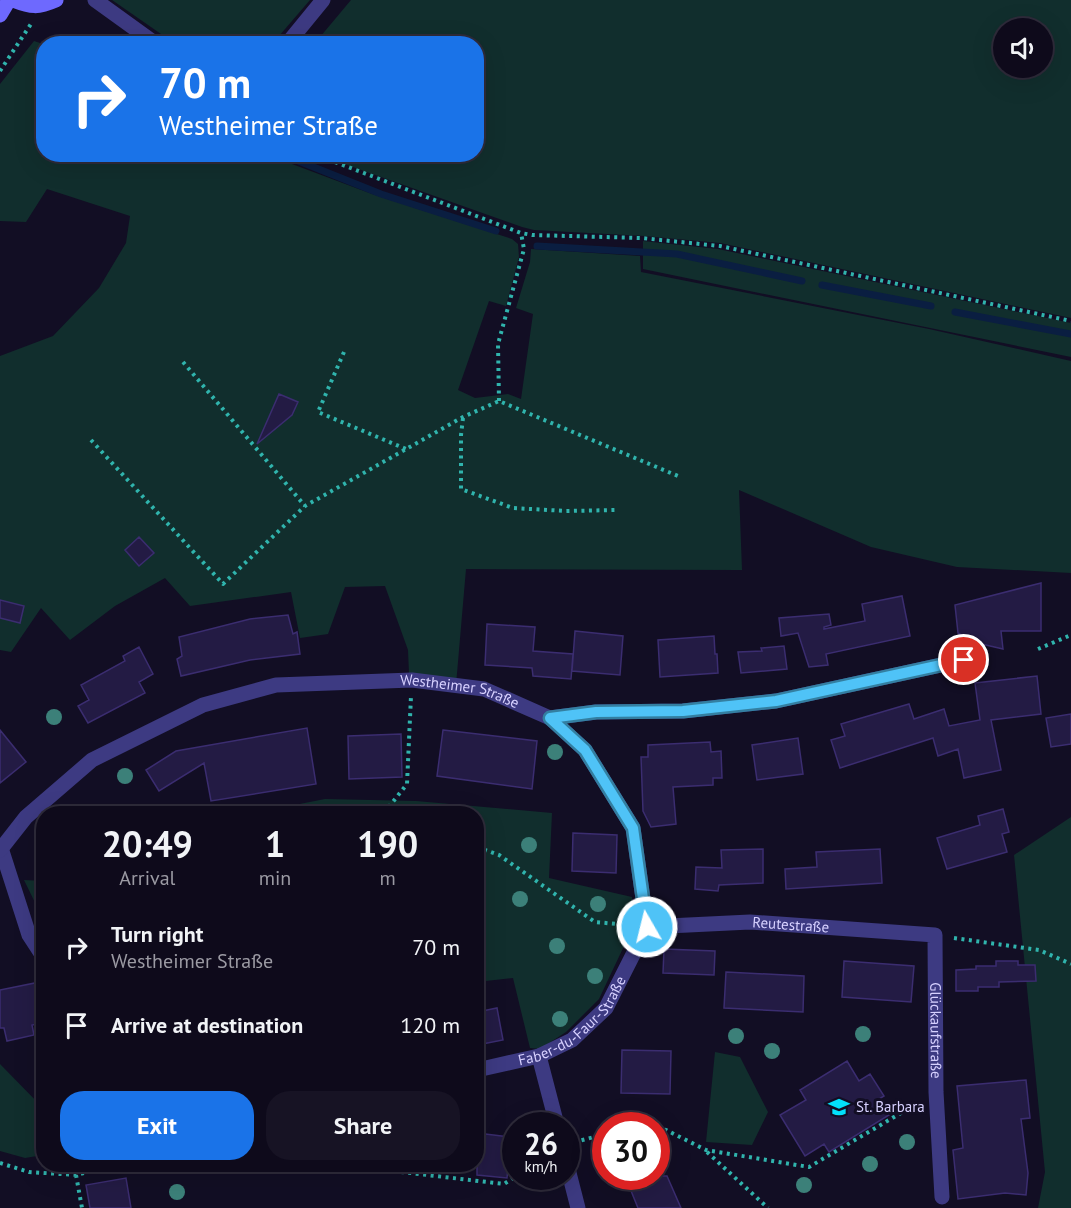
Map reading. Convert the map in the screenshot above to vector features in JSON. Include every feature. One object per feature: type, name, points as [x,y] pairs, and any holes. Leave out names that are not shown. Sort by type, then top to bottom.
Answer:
[{"type":"main road","points":[[0,15],[11,0],[29,6],[50,3]]},
{"type":"street","points":[[95,0],[145,36]]},
{"type":"street","points":[[294,36],[323,0]]},
{"type":"street","points":[[550,718],[596,712],[683,711],[776,701],[964,660]]},
{"type":"street","name":"Westheimer Straße","points":[[40,806],[92,760],[203,705],[276,685],[412,680],[484,689],[550,718]]},
{"type":"street","points":[[550,718],[585,750],[633,828],[647,927]]},
{"type":"street","name":"Westheimer Straße","points":[[1,849],[36,809]]},
{"type":"street","points":[[1,849],[29,934],[36,945]]},
{"type":"street","name":"Reutestraße","points":[[647,927],[750,922],[935,935]]},
{"type":"street","name":"Faber-du-Faur-Straße","points":[[484,1068],[539,1056],[572,1040],[606,1008],[647,927]]},
{"type":"street","name":"Glückaufstraße","points":[[935,935],[936,1092],[942,1197]]},
{"type":"street","points":[[539,1056],[554,1112]]},
{"type":"street","points":[[573,1190],[578,1208]]},
{"type":"path","points":[[0,71],[50,3]]},
{"type":"path","points":[[335,162],[521,233],[641,238],[720,246],[1071,321]]},
{"type":"path","points":[[499,401],[498,344],[524,249],[521,233]]},
{"type":"path","points":[[344,352],[318,412],[406,449]]},
{"type":"path","points":[[183,362],[305,506]]},
{"type":"path","points":[[91,440],[223,584],[305,506],[463,417],[499,401],[678,476]]},
{"type":"path","points":[[463,417],[461,489],[513,508],[566,511],[617,510]]},
{"type":"path","points":[[1038,649],[1071,635]]},
{"type":"path","points":[[390,806],[407,784],[412,680]]},
{"type":"path","points":[[484,849],[500,855],[595,922],[647,927]]},
{"type":"path","points":[[935,935],[1039,950],[1071,964]]},
{"type":"path","points":[[706,1150],[809,1167],[936,1092]]},
{"type":"path","points":[[670,1132],[706,1150],[768,1208]]},
{"type":"path","points":[[0,1163],[29,1172],[76,1175],[88,1172]]},
{"type":"path","points":[[402,1172],[502,1184]]},
{"type":"path","points":[[76,1175],[82,1208]]},
{"type":"green space","points":[[112,0],[310,0],[279,36],[164,36]]},
{"type":"green space","points":[[351,0],[1071,0],[1071,318],[720,243],[534,230],[338,162],[484,162],[484,36],[321,36]]},
{"type":"green space","points":[[34,41],[36,42],[36,162],[287,162],[372,194],[512,239],[518,244],[519,257],[506,306],[489,301],[458,390],[475,398],[508,394],[521,399],[533,314],[516,308],[530,262],[531,249],[640,256],[641,272],[929,329],[1071,361],[1071,573],[957,567],[871,547],[739,490],[742,570],[466,569],[456,685],[409,673],[408,650],[385,586],[345,587],[328,634],[300,638],[291,592],[190,606],[165,578],[115,606],[70,640],[41,608],[11,652],[0,650],[0,356],[53,336],[99,288],[126,243],[130,216],[47,189],[26,222],[0,221],[0,84]]},
{"type":"green space","points":[[643,241],[718,249],[1071,323],[1071,357],[643,269]]},
{"type":"green space","points":[[325,799],[416,801],[473,806],[290,806]]},
{"type":"green space","points":[[484,807],[552,813],[549,878],[632,897],[633,927],[599,999],[566,1032],[540,1049],[530,1048],[513,978],[484,981]]},
{"type":"green space","points":[[1071,817],[1071,1208],[1038,1208],[1045,1172],[1014,855]]},
{"type":"green space","points":[[24,880],[36,881],[36,905]]},
{"type":"green space","points":[[715,1052],[740,1057],[768,1112],[752,1145],[706,1142]]},
{"type":"green space","points":[[0,1064],[36,1101],[36,1156],[25,1158],[0,1151]]},
{"type":"building","points":[[279,394],[298,402],[292,415],[257,444]]},
{"type":"building","points":[[139,537],[154,553],[139,566],[125,550]]},
{"type":"building","points":[[1041,583],[1041,631],[1001,631],[1003,649],[973,642],[958,633],[955,605]]},
{"type":"building","points":[[902,596],[910,636],[826,654],[828,665],[809,667],[798,633],[781,636],[779,618],[829,614],[831,625],[824,629],[865,621],[862,604]]},
{"type":"building","points":[[0,600],[24,606],[20,623],[0,618]]},
{"type":"building","points":[[288,615],[293,634],[297,632],[300,654],[250,660],[181,676],[177,659],[182,656],[179,637],[250,619]]},
{"type":"building","points":[[487,624],[535,627],[533,651],[573,654],[571,679],[533,676],[532,668],[485,665]]},
{"type":"building","points":[[575,631],[623,636],[620,675],[572,671]]},
{"type":"building","points":[[714,636],[718,673],[660,677],[658,640]]},
{"type":"building","points":[[784,646],[787,669],[741,673],[738,652],[762,651],[761,648]]},
{"type":"building","points":[[139,647],[153,674],[139,682],[145,693],[88,723],[78,706],[89,700],[81,685],[125,661],[123,656]]},
{"type":"building","points":[[1037,676],[1041,714],[991,720],[1001,770],[964,778],[958,749],[938,756],[933,738],[840,768],[831,740],[845,736],[841,724],[909,704],[914,719],[944,709],[949,726],[980,720],[975,683]]},
{"type":"building","points":[[1071,714],[1071,744],[1051,747],[1046,718]]},
{"type":"building","points":[[307,728],[316,784],[211,801],[204,763],[159,791],[146,770],[176,751]]},
{"type":"building","points":[[0,730],[26,762],[0,783]]},
{"type":"building","points":[[443,730],[537,741],[532,789],[437,776]]},
{"type":"building","points":[[401,734],[402,777],[349,779],[348,736]]},
{"type":"building","points":[[798,738],[803,774],[757,780],[752,745]]},
{"type":"building","points":[[710,742],[711,752],[721,751],[722,778],[713,778],[713,785],[673,787],[676,824],[651,827],[643,811],[641,757],[648,757],[648,745]]},
{"type":"building","points":[[1003,809],[1009,832],[1002,834],[1007,852],[947,869],[937,838],[980,825],[978,816]]},
{"type":"building","points":[[573,833],[617,835],[616,873],[572,871]]},
{"type":"building","points":[[763,849],[763,883],[719,885],[718,891],[695,889],[696,867],[722,868],[721,850]]},
{"type":"building","points":[[880,849],[882,883],[786,889],[785,869],[817,867],[816,852]]},
{"type":"building","points":[[664,949],[715,951],[714,975],[663,973]]},
{"type":"building","points":[[844,961],[914,966],[911,1002],[842,997]]},
{"type":"building","points":[[996,961],[1018,961],[1018,965],[1035,965],[1036,981],[999,982],[999,987],[978,987],[978,991],[956,991],[956,970],[976,969],[976,966],[996,966]]},
{"type":"building","points":[[726,972],[804,976],[803,1012],[724,1008]]},
{"type":"building","points":[[35,983],[36,1024],[32,1025],[34,1035],[7,1041],[4,1028],[0,1028],[0,990]]},
{"type":"building","points":[[497,1008],[503,1040],[484,1044],[484,1011]]},
{"type":"building","points":[[622,1050],[671,1051],[670,1094],[621,1093]]},
{"type":"building","name":"St. Barbara","points":[[847,1061],[859,1081],[870,1074],[884,1096],[879,1099],[889,1115],[829,1152],[824,1144],[805,1156],[780,1115],[806,1100],[800,1090]]},
{"type":"building","points":[[1026,1080],[1030,1118],[1021,1119],[1028,1173],[1026,1195],[1005,1193],[958,1199],[953,1150],[963,1148],[957,1086]]},
{"type":"building","points":[[484,1134],[502,1136],[502,1178],[477,1175],[477,1172],[484,1172]]},
{"type":"building","points":[[126,1178],[131,1208],[90,1208],[86,1185]]},
{"type":"building","points":[[670,1183],[681,1208],[638,1208],[631,1190],[670,1190]]},
{"type":"waterway","points":[[301,162],[381,194],[496,231]]},
{"type":"waterway","points":[[537,246],[677,254],[802,281]]},
{"type":"waterway","points":[[822,285],[931,306]]},
{"type":"waterway","points":[[955,312],[1071,334]]},
{"type":"place","name":"St. Barbara","points":[[839,1107]]},
{"type":"route","points":[[647,927],[633,828],[585,750],[550,718],[596,712],[683,711],[776,701],[964,660]]}]
